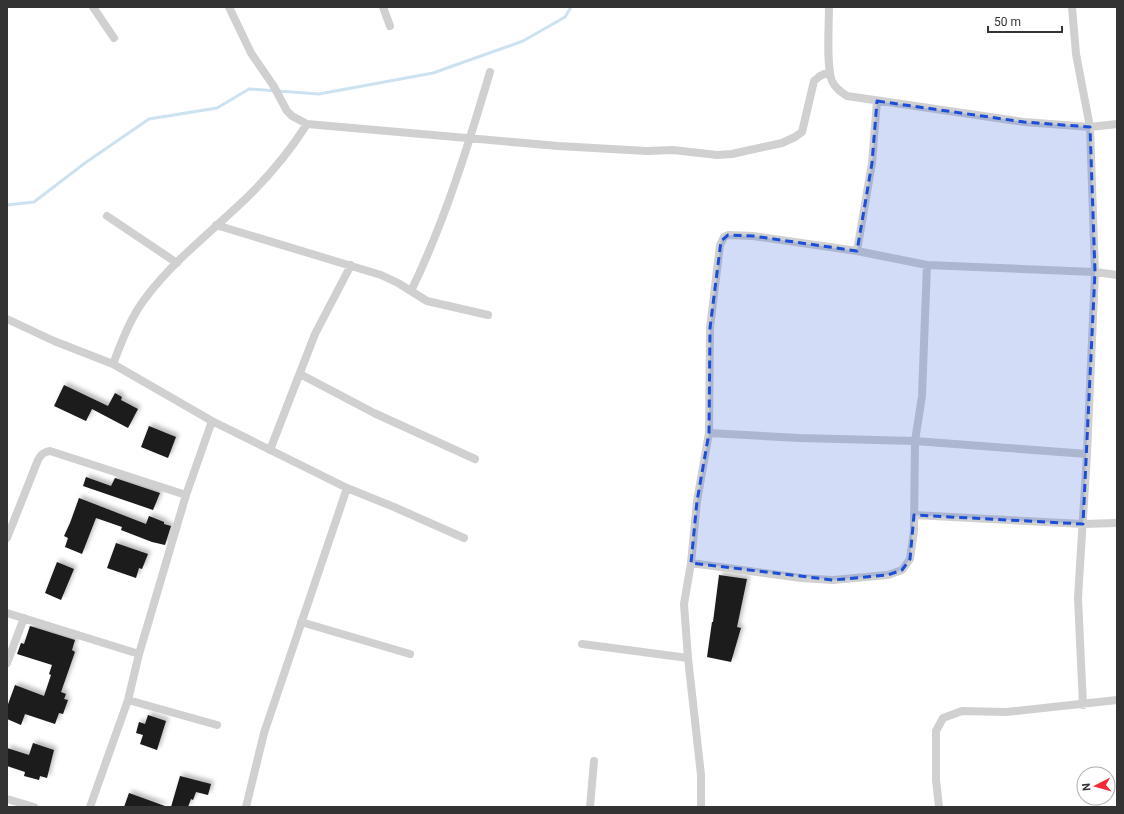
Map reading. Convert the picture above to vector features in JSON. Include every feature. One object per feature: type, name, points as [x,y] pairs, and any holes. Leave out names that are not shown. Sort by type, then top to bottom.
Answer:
[{"type":"street","points":[[93,7],[114,38]]},
{"type":"street","points":[[228,7],[251,52],[273,85],[287,111],[292,116],[307,124],[565,147],[647,151],[673,150],[717,155],[732,154],[782,143],[802,132],[814,82],[820,76],[829,72]]},
{"type":"street","points":[[384,7],[390,26]]},
{"type":"street","points":[[829,7],[829,72],[832,82],[838,90],[847,96],[1024,122],[1090,127],[1117,124]]},
{"type":"street","points":[[1072,7],[1076,54],[1090,127],[1095,272],[1087,454],[1078,598],[1082,705]]},
{"type":"street","points":[[411,291],[445,211],[470,138],[490,72]]},
{"type":"street","points":[[857,251],[872,163],[877,101]]},
{"type":"street","points":[[113,364],[136,313],[147,296],[177,263],[239,205],[297,139],[307,124]]},
{"type":"street","points":[[107,216],[177,263]]},
{"type":"street","points":[[216,225],[381,275],[427,301],[488,315]]},
{"type":"street","points":[[701,807],[701,775],[688,658],[684,604],[691,563],[697,501],[709,433],[710,328],[720,245],[724,237],[728,235],[753,236],[857,251],[927,265],[1117,274]]},
{"type":"street","points":[[270,450],[315,334],[351,265]]},
{"type":"street","points":[[691,563],[833,580],[888,575],[902,570],[910,560],[914,531],[915,441],[922,396],[927,265]]},
{"type":"street","points":[[7,320],[54,341],[113,364],[212,421],[270,450],[347,488],[464,538]]},
{"type":"street","points":[[300,374],[380,415],[475,459]]},
{"type":"street","points":[[90,807],[128,700],[139,654],[186,495],[212,421]]},
{"type":"street","points":[[709,433],[799,438],[915,441],[1087,454]]},
{"type":"street","points":[[7,538],[38,460],[41,454],[50,450],[186,495]]},
{"type":"street","points":[[246,807],[264,733],[300,622],[347,488]]},
{"type":"street","points":[[914,515],[1083,524],[1117,523]]},
{"type":"street","points":[[7,613],[139,654]]},
{"type":"street","points":[[7,663],[24,618]]},
{"type":"street","points":[[300,622],[410,654]]},
{"type":"street","points":[[582,644],[688,658]]},
{"type":"street","points":[[128,700],[216,725]]},
{"type":"street","points":[[939,807],[936,780],[936,731],[943,718],[962,711],[1006,712],[1082,705],[1117,700]]},
{"type":"street","points":[[590,807],[594,760]]},
{"type":"street","points":[[7,800],[34,807]]},
{"type":"highlighted area","points":[[877,101],[1024,122],[1090,127],[1095,272],[1083,524],[914,515],[910,559],[902,570],[888,575],[833,580],[691,563],[697,501],[709,433],[710,328],[721,241],[728,235],[753,236],[857,251],[872,163]]},
{"type":"building","points":[[64,385],[108,406],[115,393],[122,397],[121,400],[138,409],[128,428],[92,409],[86,421],[54,406]]},
{"type":"building","points":[[149,426],[176,437],[168,458],[141,447]]},
{"type":"building","points":[[86,477],[111,486],[115,478],[160,493],[153,510],[83,486]]},
{"type":"building","points":[[79,498],[146,524],[149,516],[164,522],[164,524],[171,526],[165,545],[152,542],[121,530],[122,527],[96,518],[82,554],[65,547],[68,538],[64,536]]},
{"type":"building","points":[[116,543],[148,554],[142,569],[139,568],[136,578],[107,568]]},
{"type":"building","points":[[57,562],[74,569],[61,600],[45,593]]},
{"type":"building","points":[[719,575],[747,579],[737,627],[741,628],[731,662],[707,657]]},
{"type":"building","points":[[30,626],[75,640],[72,650],[75,652],[61,692],[66,694],[64,699],[68,700],[63,714],[59,713],[55,724],[25,714],[21,725],[7,719],[7,707],[15,685],[44,696],[51,675],[49,674],[52,665],[17,654],[21,643],[24,644]]},
{"type":"building","points":[[148,715],[166,721],[157,750],[140,744],[143,735],[136,733],[139,722],[145,724]]},
{"type":"building","points":[[33,743],[54,750],[47,778],[40,776],[39,780],[24,776],[25,772],[7,766],[7,748],[29,755]]},
{"type":"building","points":[[180,776],[211,784],[208,795],[196,792],[188,807],[171,807]]},
{"type":"building","points":[[129,793],[165,806],[165,807],[124,807]]},
{"type":"waterway","points":[[7,205],[34,202],[85,163],[149,119],[217,108],[249,89],[319,94],[433,73],[523,41],[565,17],[571,7]]}]
